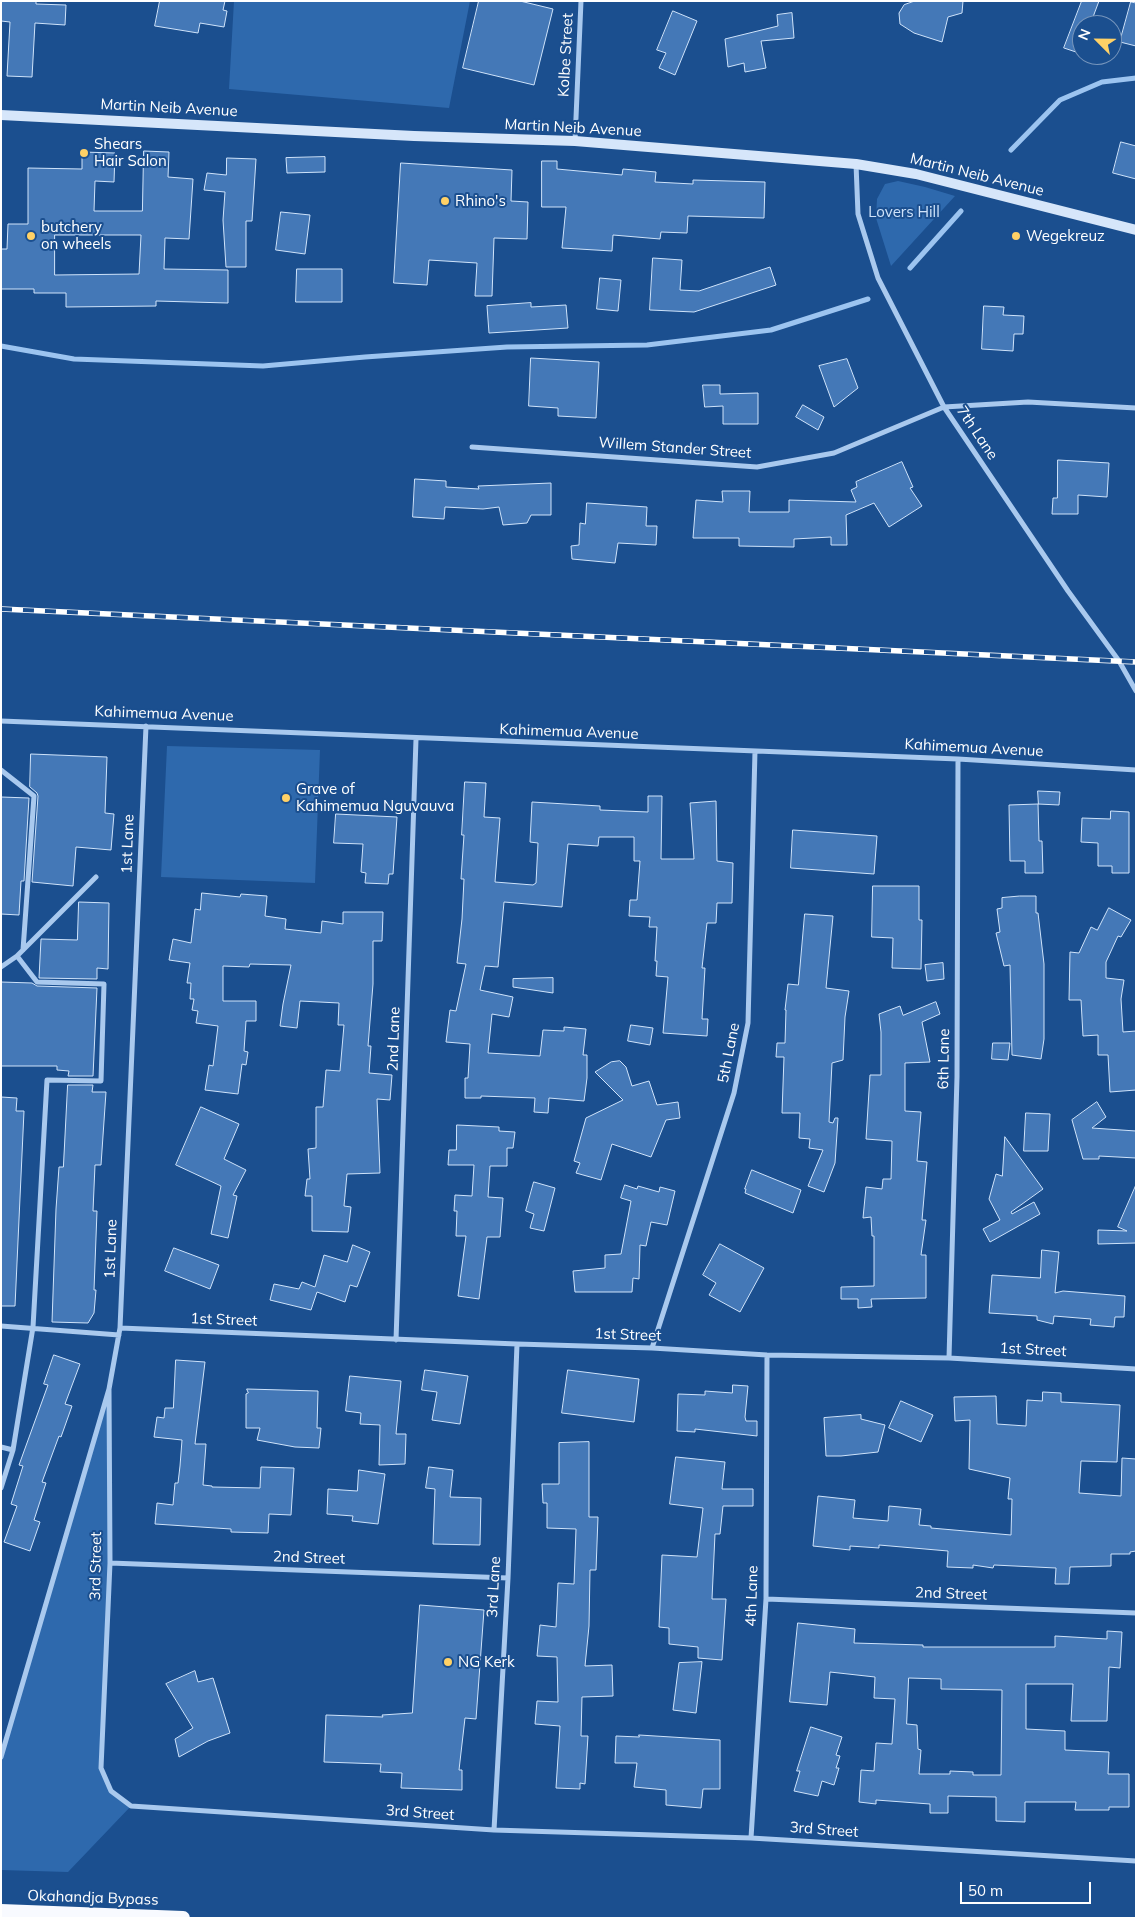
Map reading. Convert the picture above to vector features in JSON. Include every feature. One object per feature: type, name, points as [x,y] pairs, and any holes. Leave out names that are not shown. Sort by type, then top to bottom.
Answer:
[{"type":"highway","name":"Okahandja Bypass","points":[[1,1911],[183,1918]]},
{"type":"main road","name":"Martin Neib Avenue","points":[[1,115],[414,136],[575,141],[856,164],[916,174],[1136,230]]},
{"type":"street","name":"Kolbe Street","points":[[575,141],[582,1]]},
{"type":"street","name":"7th Lane","points":[[856,164],[858,214],[878,278],[944,407],[1068,591],[1119,661],[1136,691]]},
{"type":"street","name":"Willem Stander Street","points":[[472,447],[757,467],[834,453],[944,407],[1028,402],[1136,408]]},
{"type":"street","name":"Kahimemua Avenue","points":[[1,721],[416,739],[958,759],[1136,770]]},
{"type":"street","name":"1st Lane","points":[[1,1757],[109,1389],[120,1328],[146,726]]},
{"type":"street","name":"2nd Lane","points":[[396,1340],[416,739]]},
{"type":"street","name":"5th Lane","points":[[652,1348],[734,1093],[748,1023],[755,751]]},
{"type":"street","name":"6th Lane","points":[[949,1358],[957,1077],[958,759]]},
{"type":"street","points":[[1,770],[34,796],[23,950]]},
{"type":"street","points":[[1,967],[18,956],[96,877]]},
{"type":"street","points":[[1,1488],[14,1450],[33,1328],[47,1080],[101,1081],[104,984],[37,982],[18,956]]},
{"type":"street","points":[[1,1326],[119,1335]]},
{"type":"street","name":"1st Street","points":[[120,1328],[396,1340],[652,1348],[767,1355],[949,1358],[1136,1369]]},
{"type":"street","name":"3rd Lane","points":[[494,1830],[508,1578],[517,1344]]},
{"type":"street","name":"4th Lane","points":[[751,1838],[766,1599],[767,1355]]},
{"type":"street","name":"3rd Street","points":[[109,1389],[110,1563],[101,1768],[111,1791],[131,1806],[494,1830],[751,1838],[1136,1861]]},
{"type":"street","points":[[1,1447],[14,1450]]},
{"type":"street","name":"2nd Street","points":[[110,1563],[508,1578]]},
{"type":"street","name":"2nd Street","points":[[766,1599],[1136,1614]]},
{"type":"green space","points":[[234,1],[470,1],[449,108],[229,89]]},
{"type":"green space","name":"Lovers Hill","points":[[898,181],[955,196],[891,266],[876,218],[877,199],[885,184]]},
{"type":"green space","points":[[167,746],[320,750],[315,883],[161,877]]},
{"type":"green space","points":[[109,1389],[110,1563],[101,1768],[111,1791],[131,1806],[68,1872],[1,1870],[1,1757]]},
{"type":"building","points":[[1,1],[36,1],[36,4],[66,5],[65,25],[35,23],[32,77],[7,76],[10,22],[1,21]]},
{"type":"building","points":[[160,1],[225,1],[223,10],[227,11],[224,27],[200,23],[198,33],[155,26]]},
{"type":"building","points":[[479,1],[520,1],[553,9],[534,85],[463,68]]},
{"type":"building","points":[[915,1],[963,1],[962,13],[948,17],[942,42],[914,33],[900,24],[899,13],[904,5]]},
{"type":"building","points":[[1082,1],[1099,1],[1094,15],[1077,15]]},
{"type":"building","points":[[1131,2],[1136,3],[1136,46],[1122,42],[1122,35]]},
{"type":"building","points":[[673,11],[697,21],[675,75],[659,68],[666,53],[657,50]]},
{"type":"building","points":[[792,13],[794,38],[761,41],[766,68],[745,72],[744,63],[728,67],[725,39],[778,26],[777,15]]},
{"type":"building","points":[[1072,27],[1072,51],[1064,48]]},
{"type":"building","points":[[1121,142],[1136,146],[1136,179],[1113,173]]},
{"type":"building","points":[[144,151],[169,152],[168,177],[193,179],[189,239],[165,238],[164,269],[228,270],[228,303],[156,301],[156,306],[66,307],[66,293],[34,293],[34,289],[1,289],[1,249],[7,249],[8,224],[28,224],[28,168],[82,169],[82,152],[115,153],[114,182],[95,181],[94,211],[142,211]],"holes":[[[55,235],[141,235],[139,274],[55,275]]]},
{"type":"building","points":[[325,157],[325,172],[287,173],[286,158]]},
{"type":"building","points":[[227,158],[256,159],[252,221],[246,221],[246,267],[226,267],[223,220],[225,192],[204,190],[207,173],[226,175]]},
{"type":"building","points":[[542,161],[557,161],[557,169],[622,175],[623,169],[656,172],[655,182],[693,184],[693,180],[765,182],[764,218],[688,216],[687,233],[661,232],[660,239],[613,235],[612,251],[562,248],[566,207],[542,207]]},
{"type":"building","points":[[401,163],[512,170],[511,201],[528,202],[527,239],[494,238],[492,296],[475,296],[477,263],[429,260],[427,285],[394,283]]},
{"type":"building","points":[[281,212],[310,215],[305,254],[276,250]]},
{"type":"building","points":[[653,258],[682,260],[680,290],[699,291],[770,267],[776,285],[694,312],[650,310]]},
{"type":"building","points":[[297,269],[342,269],[342,302],[296,302]]},
{"type":"building","points":[[600,278],[621,280],[618,311],[597,309]]},
{"type":"building","points":[[531,303],[531,307],[566,305],[568,328],[489,333],[487,306]]},
{"type":"building","points":[[984,306],[1004,307],[1003,315],[1024,316],[1023,334],[1014,334],[1013,351],[982,349]]},
{"type":"building","points":[[531,358],[599,362],[596,418],[558,416],[558,408],[529,406]]},
{"type":"building","points":[[847,359],[858,388],[834,407],[819,366]]},
{"type":"building","points":[[703,385],[720,385],[720,394],[758,393],[758,424],[723,424],[723,406],[705,407]]},
{"type":"building","points":[[803,405],[824,417],[818,430],[796,417]]},
{"type":"building","points":[[1058,460],[1109,463],[1107,497],[1078,495],[1078,514],[1052,514],[1053,498],[1057,498]]},
{"type":"building","points":[[902,462],[913,487],[910,488],[922,506],[889,527],[874,503],[846,515],[847,545],[831,545],[831,537],[794,539],[794,547],[739,546],[739,538],[693,538],[696,500],[723,502],[722,491],[750,491],[749,512],[789,512],[789,500],[856,502],[851,490],[857,487],[856,482]]},
{"type":"building","points":[[415,479],[446,481],[446,487],[479,489],[478,486],[551,483],[551,515],[531,515],[527,523],[503,525],[499,507],[483,509],[445,507],[444,519],[413,517]]},
{"type":"building","points":[[587,503],[647,507],[646,526],[657,526],[656,545],[618,543],[615,563],[572,559],[571,546],[579,545],[580,523],[585,524]]},
{"type":"building","points":[[31,754],[107,757],[105,813],[114,814],[111,850],[76,847],[73,886],[32,882],[38,796],[30,787]]},
{"type":"building","points":[[465,782],[486,783],[484,817],[500,818],[495,882],[533,885],[536,883],[538,843],[530,842],[532,802],[600,806],[600,810],[648,812],[648,796],[662,796],[661,859],[694,859],[690,803],[716,801],[717,861],[733,863],[732,903],[717,903],[716,923],[707,923],[702,968],[705,968],[702,1019],[708,1019],[707,1036],[663,1033],[668,977],[656,976],[657,927],[649,927],[650,917],[629,916],[630,900],[637,900],[640,861],[634,861],[634,837],[599,837],[598,846],[568,844],[562,907],[504,902],[498,967],[485,966],[480,990],[513,997],[509,1017],[492,1014],[488,1053],[540,1056],[543,1030],[564,1031],[564,1027],[586,1029],[583,1055],[587,1055],[587,1078],[584,1101],[549,1098],[548,1113],[534,1112],[535,1098],[481,1096],[481,1098],[465,1098],[465,1078],[468,1078],[470,1044],[446,1042],[450,1010],[456,1011],[466,964],[457,963],[464,879],[461,879]]},
{"type":"building","points":[[1038,791],[1060,792],[1059,805],[1038,804]]},
{"type":"building","points":[[1,797],[29,798],[24,881],[21,881],[19,915],[1,914]]},
{"type":"building","points":[[1038,804],[1039,841],[1042,841],[1043,873],[1025,873],[1025,861],[1010,861],[1009,805]]},
{"type":"building","points":[[1111,811],[1129,812],[1129,873],[1112,873],[1112,866],[1098,866],[1098,843],[1081,842],[1082,818],[1110,819]]},
{"type":"building","points":[[336,814],[397,817],[393,874],[389,874],[388,884],[365,883],[366,873],[361,872],[363,844],[334,843]]},
{"type":"building","points":[[793,830],[877,836],[874,874],[791,868]]},
{"type":"building","points":[[873,886],[919,886],[919,920],[922,920],[921,969],[892,968],[893,938],[872,937]]},
{"type":"building","points":[[202,893],[240,897],[241,894],[267,896],[265,916],[286,919],[285,929],[321,933],[322,921],[343,924],[343,912],[383,912],[382,941],[373,941],[373,984],[368,1046],[371,1046],[369,1073],[392,1075],[390,1100],[377,1099],[380,1173],[347,1174],[344,1206],[351,1207],[348,1232],[312,1231],[312,1196],[305,1196],[307,1179],[310,1179],[308,1149],[316,1148],[316,1107],[323,1107],[326,1070],[340,1071],[344,1025],[338,1025],[339,1003],[300,1001],[297,1028],[280,1026],[291,965],[250,964],[249,967],[223,966],[223,1001],[256,1001],[256,1021],[246,1021],[244,1051],[248,1052],[246,1065],[242,1064],[238,1094],[205,1090],[209,1065],[213,1066],[218,1026],[196,1023],[198,1011],[192,1010],[194,999],[190,999],[191,983],[187,983],[190,963],[169,960],[173,939],[191,943],[195,909],[200,910]]},
{"type":"building","points":[[1036,896],[1036,913],[1038,913],[1044,964],[1044,1039],[1041,1059],[1012,1055],[1010,965],[1004,966],[996,933],[1000,932],[997,909],[1002,908],[1002,898]]},
{"type":"building","points":[[79,902],[109,903],[108,969],[97,968],[97,979],[39,978],[41,939],[77,940]]},
{"type":"building","points":[[1109,908],[1131,920],[1121,937],[1118,936],[1106,962],[1106,978],[1124,980],[1121,999],[1123,1032],[1136,1031],[1136,1090],[1110,1092],[1108,1055],[1098,1055],[1098,1035],[1083,1036],[1081,1000],[1069,1000],[1070,952],[1079,953],[1091,927],[1097,930]]},
{"type":"building","points":[[805,914],[833,916],[826,988],[849,991],[845,1017],[843,1060],[832,1063],[829,1122],[833,1123],[835,1118],[838,1118],[835,1163],[824,1192],[808,1186],[823,1150],[809,1148],[810,1139],[799,1138],[800,1113],[782,1113],[784,1057],[776,1057],[777,1043],[785,1043],[785,1010],[788,984],[798,985]]},
{"type":"building","points":[[943,963],[944,979],[927,981],[925,965]]},
{"type":"building","points":[[553,978],[553,993],[513,987],[513,979]]},
{"type":"building","points":[[1,982],[32,983],[37,986],[97,988],[93,1076],[68,1076],[69,1071],[57,1070],[57,1066],[1,1066]]},
{"type":"building","points":[[936,1002],[940,1014],[922,1022],[930,1062],[905,1063],[905,1111],[921,1112],[917,1161],[927,1162],[922,1220],[926,1220],[921,1255],[926,1255],[926,1298],[871,1299],[872,1307],[858,1308],[858,1299],[841,1299],[841,1287],[874,1286],[874,1236],[872,1236],[871,1217],[863,1218],[866,1187],[882,1189],[883,1179],[891,1179],[892,1141],[866,1139],[870,1075],[881,1075],[879,1014],[900,1006],[903,1015]]},
{"type":"building","points":[[631,1025],[653,1028],[650,1045],[628,1041]]},
{"type":"building","points":[[993,1043],[1010,1043],[1008,1060],[992,1059]]},
{"type":"building","points":[[620,1061],[626,1067],[632,1086],[649,1081],[657,1105],[678,1102],[680,1118],[666,1120],[651,1157],[612,1144],[601,1180],[576,1173],[580,1163],[574,1161],[586,1118],[623,1100],[595,1072],[611,1062]]},
{"type":"building","points":[[68,1085],[93,1085],[92,1092],[106,1092],[101,1165],[95,1165],[93,1211],[97,1211],[94,1290],[96,1290],[94,1313],[88,1323],[52,1322],[56,1209],[59,1167],[63,1167]]},
{"type":"building","points":[[1,1097],[17,1098],[16,1111],[24,1111],[15,1306],[1,1306]]},
{"type":"building","points":[[1097,1102],[1106,1117],[1092,1128],[1136,1131],[1136,1158],[1099,1156],[1099,1159],[1083,1159],[1072,1120]]},
{"type":"building","points":[[201,1107],[239,1124],[224,1159],[246,1170],[233,1195],[237,1196],[228,1238],[211,1234],[221,1186],[176,1165]]},
{"type":"building","points":[[1026,1113],[1050,1114],[1048,1151],[1024,1151]]},
{"type":"building","points":[[457,1125],[499,1127],[499,1131],[515,1132],[513,1148],[507,1148],[507,1166],[490,1166],[488,1197],[503,1198],[500,1237],[487,1237],[479,1299],[458,1296],[466,1236],[456,1236],[457,1211],[454,1211],[455,1195],[472,1196],[474,1165],[448,1165],[449,1150],[456,1150]]},
{"type":"building","points":[[1005,1137],[1043,1189],[1011,1212],[1012,1214],[1034,1202],[1040,1214],[990,1242],[983,1229],[1000,1220],[989,1199],[996,1174],[1002,1176]]},
{"type":"building","points":[[752,1170],[801,1190],[793,1213],[745,1193]]},
{"type":"building","points":[[534,1182],[555,1188],[544,1231],[530,1228],[534,1214],[526,1211]]},
{"type":"building","points":[[625,1185],[637,1189],[638,1186],[659,1192],[660,1187],[675,1191],[667,1225],[651,1222],[646,1246],[640,1245],[639,1279],[633,1278],[632,1292],[575,1292],[573,1271],[605,1268],[605,1255],[621,1254],[631,1201],[621,1198]]},
{"type":"building","points":[[1136,1185],[1136,1243],[1098,1244],[1098,1230],[1127,1231],[1118,1227]]},
{"type":"building","points":[[720,1244],[764,1268],[740,1312],[709,1295],[716,1283],[703,1275]]},
{"type":"building","points":[[353,1245],[370,1252],[357,1287],[350,1285],[345,1302],[317,1292],[311,1310],[270,1300],[274,1284],[299,1289],[302,1282],[315,1287],[324,1255],[347,1262]]},
{"type":"building","points":[[174,1248],[219,1265],[210,1289],[165,1271]]},
{"type":"building","points":[[1042,1250],[1059,1252],[1055,1293],[1063,1291],[1125,1296],[1124,1317],[1115,1317],[1114,1327],[1090,1325],[1091,1319],[1054,1316],[1053,1324],[1037,1320],[1037,1316],[989,1313],[992,1275],[1040,1278]]},
{"type":"building","points":[[54,1355],[80,1364],[65,1404],[72,1406],[42,1482],[46,1483],[34,1520],[40,1522],[30,1551],[4,1542],[17,1506],[11,1504],[23,1466],[19,1465],[48,1385],[44,1384]]},
{"type":"building","points":[[176,1360],[205,1362],[195,1444],[206,1444],[203,1485],[212,1487],[260,1488],[261,1467],[294,1468],[291,1515],[269,1514],[268,1533],[231,1532],[231,1529],[155,1524],[157,1503],[173,1505],[175,1483],[178,1483],[182,1440],[154,1437],[157,1417],[164,1418],[165,1408],[173,1408]]},
{"type":"building","points":[[425,1370],[468,1376],[460,1424],[432,1420],[437,1392],[422,1390]]},
{"type":"building","points":[[568,1370],[639,1379],[634,1422],[562,1413]]},
{"type":"building","points":[[350,1376],[401,1381],[396,1434],[406,1434],[405,1464],[379,1465],[380,1425],[360,1424],[361,1413],[346,1411]]},
{"type":"building","points":[[733,1385],[748,1386],[745,1417],[746,1421],[757,1421],[757,1436],[695,1429],[695,1432],[677,1431],[678,1394],[705,1395],[705,1391],[732,1393]]},
{"type":"building","points":[[247,1389],[318,1391],[317,1428],[321,1428],[319,1448],[295,1447],[257,1440],[260,1428],[246,1428]]},
{"type":"building","points":[[1043,1392],[1061,1393],[1061,1402],[1120,1405],[1117,1462],[1081,1461],[1079,1493],[1121,1496],[1122,1458],[1136,1459],[1136,1551],[1130,1552],[1130,1554],[1111,1554],[1111,1566],[1070,1567],[1069,1584],[1055,1584],[1056,1568],[994,1565],[993,1568],[973,1565],[973,1568],[947,1567],[948,1551],[879,1545],[879,1548],[850,1546],[850,1550],[813,1546],[818,1496],[855,1500],[853,1518],[888,1521],[889,1506],[921,1509],[919,1525],[931,1526],[931,1528],[1011,1535],[1012,1499],[1008,1499],[1010,1478],[969,1469],[970,1420],[955,1421],[954,1397],[996,1396],[997,1424],[1026,1426],[1027,1400],[1042,1401]]},
{"type":"building","points":[[901,1401],[933,1415],[921,1442],[889,1428]]},
{"type":"building","points":[[861,1415],[861,1419],[885,1425],[878,1452],[826,1456],[824,1418]]},
{"type":"building","points":[[589,1442],[589,1517],[598,1517],[596,1570],[590,1570],[589,1626],[585,1666],[612,1665],[613,1696],[582,1697],[581,1736],[588,1736],[585,1784],[580,1783],[580,1789],[556,1788],[560,1726],[535,1724],[537,1701],[558,1702],[557,1657],[537,1656],[540,1625],[556,1627],[558,1583],[574,1584],[576,1529],[547,1528],[547,1503],[543,1503],[542,1484],[559,1484],[559,1443]]},
{"type":"building","points":[[676,1457],[725,1462],[722,1489],[753,1489],[753,1506],[723,1506],[720,1534],[715,1534],[712,1599],[726,1599],[722,1660],[698,1658],[698,1647],[669,1644],[669,1628],[659,1627],[662,1555],[697,1557],[703,1508],[670,1504]]},
{"type":"building","points":[[429,1467],[453,1470],[450,1497],[481,1498],[480,1545],[433,1544],[435,1489],[426,1488]]},
{"type":"building","points":[[359,1470],[385,1474],[378,1524],[352,1521],[353,1516],[327,1514],[328,1489],[357,1491]]},
{"type":"building","points":[[420,1605],[484,1610],[476,1719],[465,1718],[459,1770],[462,1770],[462,1790],[401,1788],[402,1773],[380,1772],[381,1764],[324,1762],[326,1715],[383,1717],[382,1715],[412,1713]]},
{"type":"building","points":[[798,1623],[855,1629],[854,1643],[923,1645],[923,1647],[1055,1647],[1055,1636],[1107,1639],[1107,1631],[1122,1632],[1120,1668],[1109,1667],[1107,1721],[1071,1721],[1073,1684],[1026,1684],[1026,1729],[1065,1731],[1065,1750],[1109,1752],[1108,1774],[1129,1774],[1129,1807],[1109,1807],[1109,1810],[1075,1810],[1076,1802],[1025,1802],[1025,1822],[996,1821],[996,1797],[948,1796],[948,1813],[930,1813],[930,1804],[876,1800],[876,1804],[859,1802],[861,1770],[874,1771],[876,1743],[892,1744],[895,1699],[874,1698],[875,1677],[830,1672],[827,1705],[790,1702]],"holes":[[[909,1678],[941,1679],[941,1689],[1002,1690],[1001,1775],[973,1775],[973,1772],[950,1771],[950,1774],[919,1774],[921,1750],[918,1749],[917,1725],[907,1724]]]},
{"type":"building","points":[[702,1662],[696,1713],[673,1710],[679,1663]]},
{"type":"building","points":[[195,1671],[198,1682],[213,1678],[230,1733],[208,1741],[179,1757],[175,1739],[193,1728],[166,1684]]},
{"type":"building","points":[[811,1727],[842,1737],[836,1755],[840,1756],[834,1785],[822,1781],[818,1796],[794,1791],[800,1771],[797,1771]]},
{"type":"building","points":[[639,1735],[720,1740],[720,1789],[703,1789],[701,1808],[666,1805],[666,1790],[634,1787],[637,1763],[615,1763],[616,1736],[639,1737]]},
{"type":"waterway","points":[[1011,150],[1060,100],[1102,82],[1136,78]]},
{"type":"waterway","points":[[910,268],[961,211]]},
{"type":"waterway","points":[[1,346],[74,359],[263,366],[507,347],[647,345],[771,330],[868,299]]},
{"type":"railway","points":[[1,609],[1136,662]]},
{"type":"place","name":"Shears Hair Salon","points":[[84,153]]},
{"type":"place","name":"Rhino's","points":[[445,201]]},
{"type":"place","name":"butchery on wheels","points":[[31,236]]},
{"type":"place","name":"Wegekreuz","points":[[1016,236]]},
{"type":"place","name":"Grave of Kahimemua Nguvauva","points":[[286,798]]},
{"type":"place","name":"NG Kerk","points":[[448,1662]]}]
